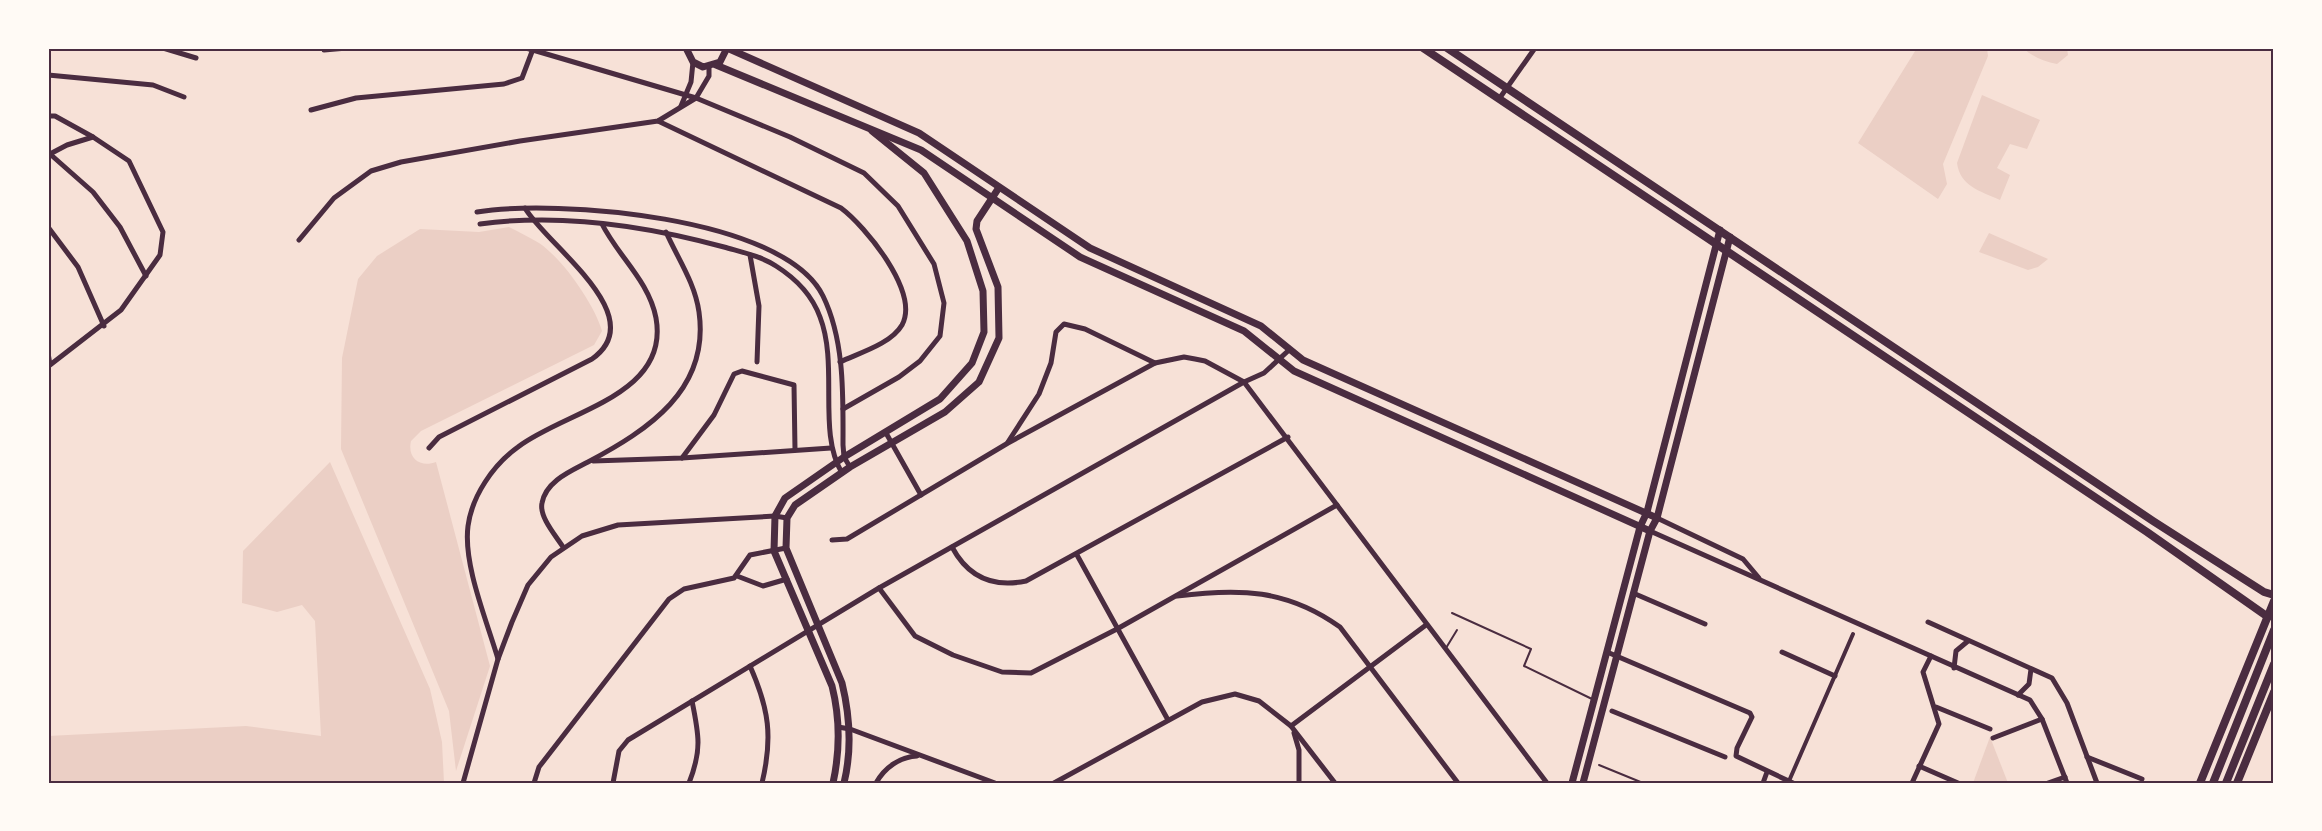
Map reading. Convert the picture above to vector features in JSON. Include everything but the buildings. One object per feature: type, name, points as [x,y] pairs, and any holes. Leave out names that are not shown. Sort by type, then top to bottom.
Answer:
[{"type":"main road","points":[[1423,48],[2147,532],[2268,617]]},
{"type":"main road","points":[[1447,48],[2153,521],[2264,592],[2274,595]]},
{"type":"main road","points":[[2200,783],[2274,601]]},
{"type":"main road","points":[[2213,783],[2274,630]]},
{"type":"main road","points":[[2226,783],[2274,664]]},
{"type":"main road","points":[[2237,783],[2274,692]]},
{"type":"street","points":[[163,48],[196,58]]},
{"type":"street","points":[[324,50],[346,48]]},
{"type":"street","points":[[526,48],[696,98],[790,137],[864,173],[898,206],[934,264],[944,303],[942,330],[933,348],[899,377],[843,409]]},
{"type":"street","points":[[678,48],[686,50],[693,62],[691,82],[681,106]]},
{"type":"street","points":[[299,240],[334,198],[370,171],[401,162],[520,141],[658,121],[696,98],[713,66],[723,58],[727,48],[919,134],[998,189],[1090,248],[1262,326],[1304,360],[1647,512],[1743,559],[1760,579]]},
{"type":"street","points":[[1499,99],[1535,48]]},
{"type":"street","points":[[311,110],[356,98],[504,84],[522,78],[533,49]]},
{"type":"street","points":[[693,62],[713,66],[865,125],[921,150],[1080,257],[1244,331],[1294,371],[2034,703],[2066,780],[2049,783]]},
{"type":"street","points":[[48,75],[153,85],[184,97]]},
{"type":"street","points":[[48,116],[55,116],[93,137],[129,161],[164,232],[160,255],[121,310],[104,326],[50,365],[48,353]]},
{"type":"street","points":[[658,121],[841,208],[857,220],[872,238],[895,274],[905,311],[903,324],[884,341],[840,363]]},
{"type":"street","points":[[833,783],[837,762],[838,727],[832,686],[774,551],[775,516],[785,498],[844,457],[940,399],[972,363],[984,332],[983,291],[966,241],[924,173],[865,125]]},
{"type":"street","points":[[93,137],[67,145],[49,155],[93,192],[120,227],[146,276]]},
{"type":"street","points":[[844,783],[849,764],[850,729],[842,683],[786,548],[787,518],[795,505],[850,467],[945,412],[979,382],[999,338],[998,287],[976,229],[977,222],[998,189]]},
{"type":"street","points":[[477,212],[505,207],[591,210],[666,220],[718,232],[773,250],[790,261],[809,278],[822,295],[835,335],[840,363],[844,457],[850,467]]},
{"type":"street","points":[[429,448],[439,436],[592,359],[604,351],[609,340],[610,318],[595,289],[532,221],[525,208]]},
{"type":"street","points":[[480,224],[508,220],[602,224],[666,232],[750,255],[773,264],[798,282],[816,309],[826,337],[830,374],[831,448],[842,473]]},
{"type":"street","points":[[498,659],[471,564],[468,530],[472,509],[482,487],[518,446],[629,387],[644,372],[654,354],[657,337],[651,300],[602,224]]},
{"type":"street","points":[[48,227],[78,267],[104,326]]},
{"type":"street","points":[[1572,783],[1640,527],[1647,512],[1718,245],[1720,230]]},
{"type":"street","points":[[563,548],[543,515],[541,504],[552,484],[651,424],[668,410],[687,381],[696,360],[701,334],[699,312],[688,277],[666,232]]},
{"type":"street","points":[[1583,783],[1650,531],[1657,518],[1730,237]]},
{"type":"street","points":[[750,255],[759,306],[757,362]]},
{"type":"street","points":[[1008,443],[1039,394],[1051,363],[1056,332],[1064,324],[1085,329],[1155,363]]},
{"type":"street","points":[[826,337],[835,335]]},
{"type":"street","points":[[613,783],[622,745],[879,588],[1244,382],[1264,373],[1289,350]]},
{"type":"street","points":[[832,540],[848,539],[1008,443],[1155,363],[1184,357],[1205,361],[1244,382],[1288,437],[1426,625],[1446,648],[1547,783]]},
{"type":"street","points":[[682,459],[714,415],[735,374],[742,371],[794,385],[795,450]]},
{"type":"street","points":[[886,433],[921,495]]},
{"type":"street","points":[[951,548],[972,573],[999,583],[1026,581],[1288,437]]},
{"type":"street","points":[[591,461],[682,459],[831,448]]},
{"type":"street","points":[[879,588],[915,636],[953,655],[1002,672],[1031,673],[1117,629],[1337,505]]},
{"type":"street","points":[[463,783],[498,659],[528,585],[537,572],[563,548],[582,536],[618,525],[775,516],[787,518]]},
{"type":"street","points":[[737,576],[750,555],[786,548]]},
{"type":"street","points":[[1077,555],[1168,720]]},
{"type":"street","points":[[534,783],[539,767],[669,599],[684,589],[737,576],[763,586],[786,579]]},
{"type":"street","points":[[1172,597],[1242,591],[1302,603],[1340,627],[1458,783]]},
{"type":"street","points":[[1634,593],[1705,624]]},
{"type":"street","points":[[1928,622],[2052,678],[2057,685],[2097,783]]},
{"type":"street","points":[[1291,726],[1426,625]]},
{"type":"street","points":[[1607,652],[1750,713],[1752,717],[1737,748],[1736,756],[1791,782],[1853,634]]},
{"type":"street","points":[[1954,668],[1956,651],[1968,641]]},
{"type":"street","points":[[1782,652],[1835,676]]},
{"type":"street","points":[[1912,783],[1938,728],[1936,707],[1923,672],[1931,656]]},
{"type":"street","points":[[750,666],[762,693],[768,722],[768,752],[762,783]]},
{"type":"street","points":[[2018,695],[2029,684],[2031,669]]},
{"type":"street","points":[[1054,783],[1210,698],[1235,694],[1259,700],[1291,726],[1335,783]]},
{"type":"street","points":[[689,783],[698,760],[700,747],[692,701]]},
{"type":"street","points":[[1936,707],[1990,729]]},
{"type":"street","points":[[1612,711],[1725,757]]},
{"type":"street","points":[[1993,738],[2042,719]]},
{"type":"street","points":[[1291,726],[1299,750],[1299,783]]},
{"type":"street","points":[[838,727],[850,729],[995,783]]},
{"type":"street","points":[[876,783],[881,774],[906,756],[922,756]]},
{"type":"street","points":[[2087,757],[2142,779]]},
{"type":"street","points":[[1919,766],[1958,783]]},
{"type":"street","points":[[1763,783],[1767,772]]},
{"type":"lane","points":[[1452,613],[1531,649],[1524,666],[1594,700]]},
{"type":"lane","points":[[1446,648],[1458,630]]},
{"type":"lane","points":[[1599,765],[1643,783]]},
{"type":"shaded area","points":[[1917,48],[1987,48],[1988,56],[1943,164],[1947,184],[1938,199],[1858,143]]},
{"type":"shaded area","points":[[2023,48],[2067,48],[2068,55],[2057,64],[2039,59]]},
{"type":"shaded area","points":[[1982,95],[2040,120],[2027,149],[2010,144],[1997,168],[2010,175],[2000,200],[1972,187],[1962,177],[1957,163]]},
{"type":"shaded area","points":[[509,227],[539,243],[558,259],[585,296],[602,331],[594,345],[421,431],[411,441],[411,452],[416,460],[425,464],[436,462],[490,666],[456,771],[449,711],[341,449],[342,358],[358,279],[377,256],[420,229],[479,232]]},
{"type":"shaded area","points":[[1989,233],[2048,259],[2038,267],[2028,270],[1979,252]]},
{"type":"shaded area","points":[[330,462],[430,689],[442,742],[444,783],[48,783],[48,736],[246,726],[321,736],[315,621],[302,605],[277,612],[242,603],[243,551]]},
{"type":"shaded area","points":[[1990,737],[2008,783],[1973,783]]}]
